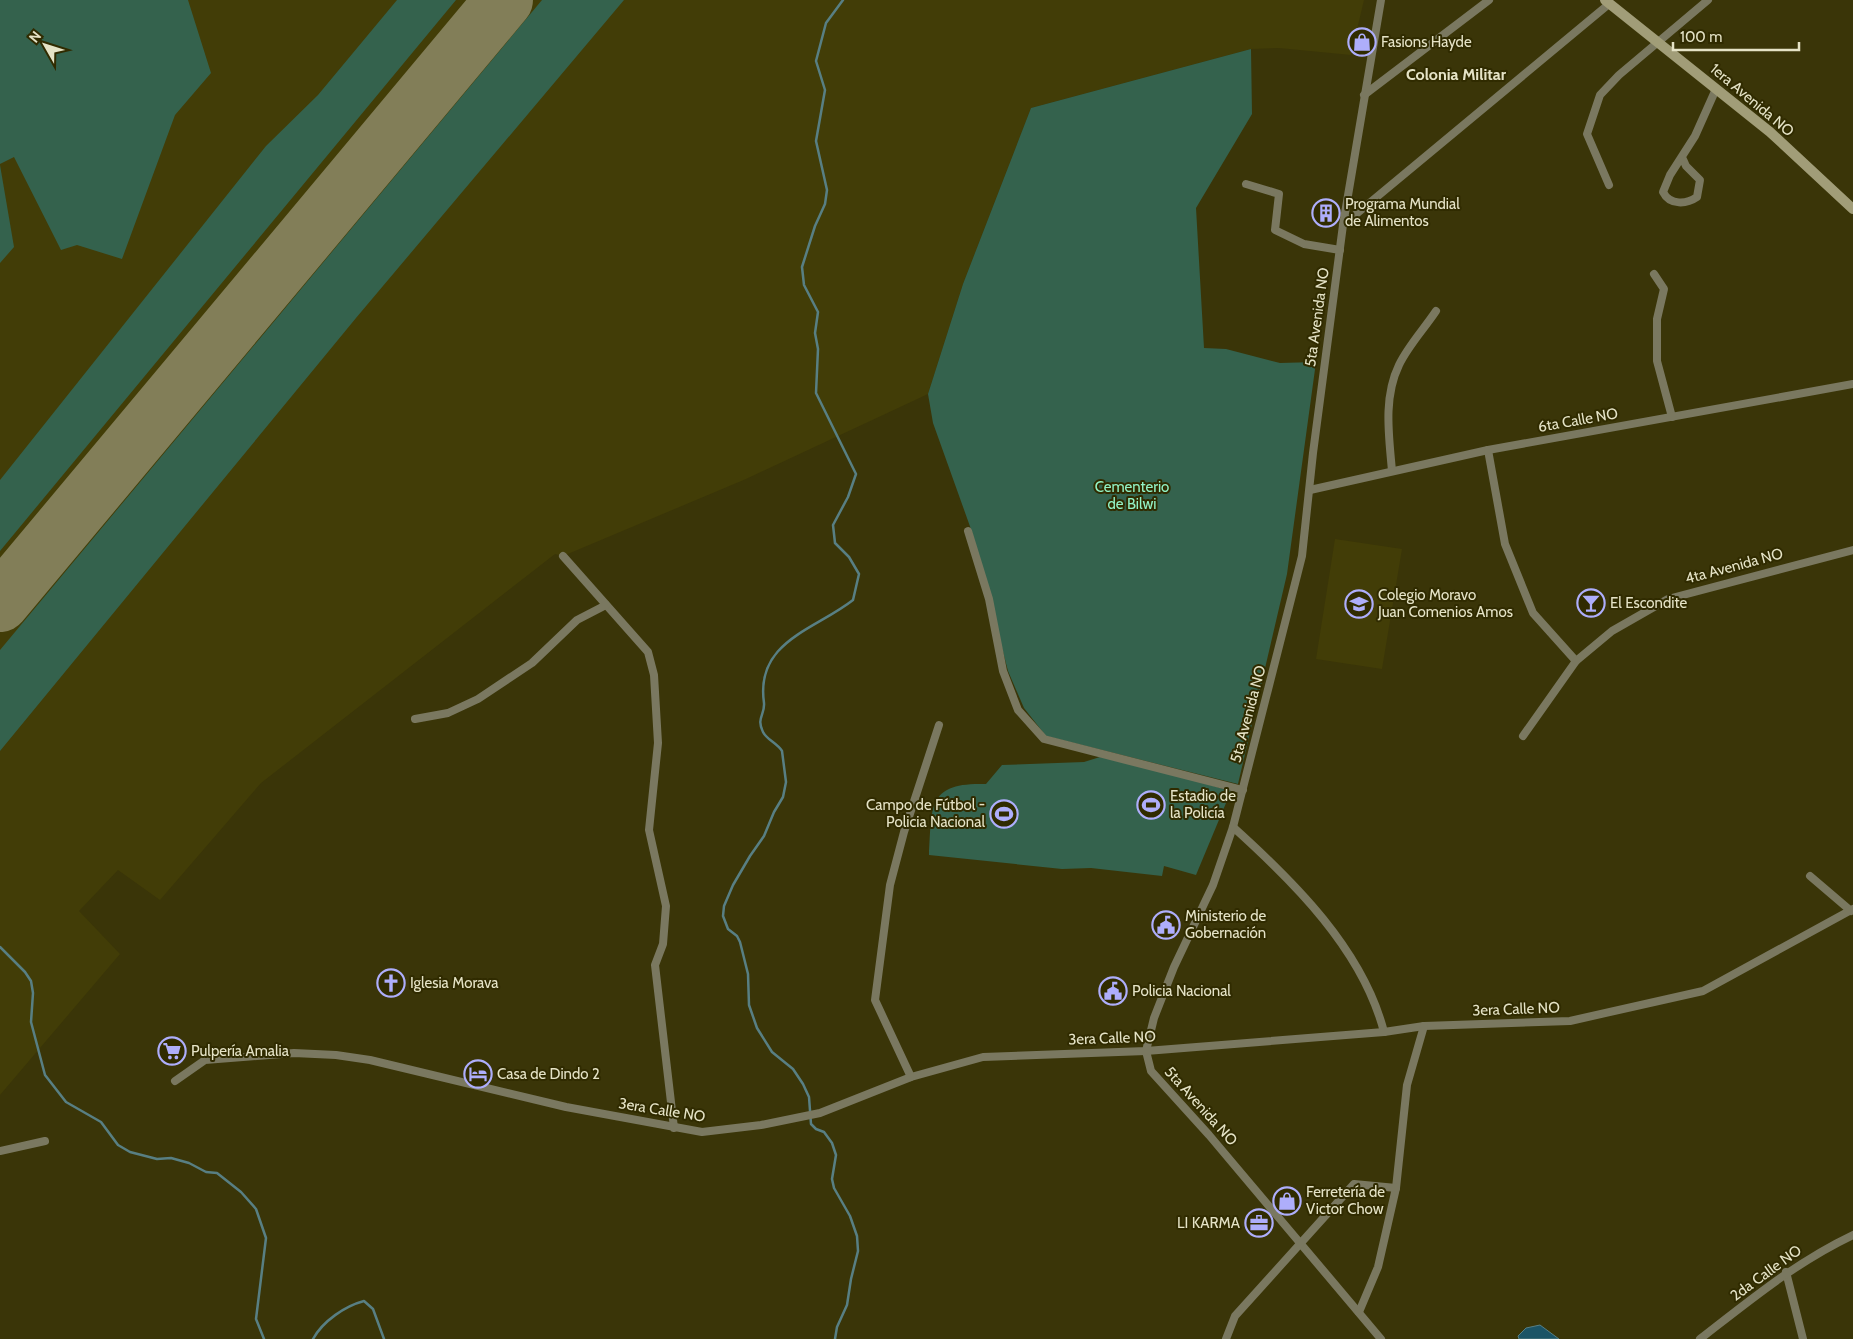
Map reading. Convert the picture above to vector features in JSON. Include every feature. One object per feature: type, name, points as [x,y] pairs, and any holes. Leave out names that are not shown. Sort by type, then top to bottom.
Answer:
[{"type":"street","name":"5ta Avenida NO","points":[[1381,0],[1343,225],[1313,453],[1302,556],[1233,827],[1213,885],[1174,967],[1154,1018],[1146,1051],[1151,1071],[1302,1243],[1381,1339]]},
{"type":"street","points":[[1364,95],[1489,0]]},
{"type":"street","points":[[1609,185],[1587,134],[1600,94],[1619,75],[1708,0]]},
{"type":"street","points":[[1343,225],[1607,2]]},
{"type":"street","name":"1era Avenida NO","points":[[1607,2],[1770,132],[1853,209]]},
{"type":"street","points":[[1682,157],[1686,166],[1700,180],[1697,197],[1689,202],[1670,200],[1663,192],[1670,175],[1694,136],[1716,89]]},
{"type":"street","points":[[1246,184],[1279,194],[1275,230],[1304,244],[1340,250]]},
{"type":"street","points":[[1654,274],[1664,289],[1658,319],[1656,361],[1672,417]]},
{"type":"street","points":[[1392,471],[1387,411],[1395,376],[1399,364],[1436,311]]},
{"type":"street","name":"6ta Calle NO","points":[[1310,490],[1488,450],[1853,384]]},
{"type":"street","points":[[1488,450],[1505,544],[1533,613],[1576,661]]},
{"type":"street","points":[[968,531],[989,599],[1003,672],[1018,710],[1044,739],[1243,790]]},
{"type":"street","name":"4ta Avenida NO","points":[[1523,736],[1532,720],[1576,661],[1612,632],[1668,599],[1853,550]]},
{"type":"street","points":[[563,556],[648,652],[654,675],[658,744],[649,830],[666,906],[663,944],[655,965],[674,1128]]},
{"type":"street","points":[[415,719],[448,713],[478,699],[532,663],[577,620],[606,605]]},
{"type":"street","points":[[911,1077],[875,1000],[890,885],[904,832],[939,725]]},
{"type":"street","points":[[1233,827],[1298,888],[1321,918],[1363,979],[1377,1006],[1384,1032]]},
{"type":"street","points":[[1810,876],[1852,910]]},
{"type":"street","name":"3era Calle NO","points":[[175,1080],[205,1060],[294,1053],[366,1059],[566,1107],[702,1132],[761,1125],[820,1112],[911,1077],[983,1057],[1146,1051],[1384,1032],[1424,1026],[1570,1021],[1670,1000],[1703,991],[1852,910]]},
{"type":"street","points":[[1359,1312],[1378,1267],[1396,1188],[1407,1085],[1424,1026]]},
{"type":"street","points":[[0,1151],[45,1141]]},
{"type":"street","points":[[1226,1339],[1235,1316],[1354,1184],[1396,1188]]},
{"type":"street","name":"2da Calle NO","points":[[1700,1339],[1786,1272],[1827,1247],[1853,1235]]},
{"type":"street","points":[[1786,1272],[1803,1339]]},
{"type":"shaded area","points":[[128,0],[1364,0],[1351,55],[1279,48],[1251,49],[1031,108],[963,284],[928,394],[746,479],[563,556],[555,554],[261,783],[160,900],[118,870],[79,911],[120,954],[0,1095],[0,159]]},
{"type":"shaded area","name":"Colegio Moravo Juan Comenios Amos","points":[[1335,539],[1402,549],[1382,669],[1316,659]]},
{"type":"green space","points":[[0,0],[188,0],[211,73],[175,115],[122,259],[77,245],[61,250],[14,157],[0,164]]},
{"type":"green space","points":[[397,0],[456,0],[0,551],[0,480],[266,146],[318,95]]},
{"type":"green space","points":[[542,0],[624,0],[356,318],[0,751],[0,650]]},
{"type":"green space","name":"Cementerio de Bilwi","points":[[1251,49],[1252,114],[1196,208],[1204,348],[1226,349],[1280,363],[1316,362],[1287,574],[1238,784],[1046,736],[1024,708],[1008,671],[972,532],[933,423],[928,394],[963,284],[1031,108]]},
{"type":"green space","points":[[0,165],[14,247],[0,263]]},
{"type":"green space","points":[[1100,757],[1140,765],[1231,791],[1196,875],[1164,866],[1162,876],[1091,868],[1062,869],[929,855],[931,823],[936,800],[953,787],[967,784],[986,784],[1002,765],[1084,762]]},
{"type":"water","points":[[1540,1325],[1559,1339],[1519,1339],[1518,1336],[1526,1328]]},
{"type":"waterway","points":[[835,1339],[837,1327],[847,1305],[858,1251],[857,1236],[850,1216],[834,1188],[832,1179],[836,1155],[832,1143],[824,1132],[816,1129],[811,1124],[809,1097],[803,1084],[793,1069],[772,1052],[757,1028],[749,1005],[748,974],[740,942],[737,936],[728,929],[723,916],[724,906],[733,885],[764,836],[774,812],[783,797],[786,782],[782,751],[765,735],[760,723],[764,707],[764,682],[769,665],[778,651],[791,640],[853,600],[859,574],[849,557],[835,543],[833,525],[848,497],[856,474],[816,393],[818,349],[815,333],[818,312],[804,285],[802,267],[815,226],[825,204],[827,190],[816,141],[825,90],[816,61],[826,23],[843,0]]},
{"type":"waterway","points":[[0,947],[25,972],[31,981],[33,993],[31,1022],[45,1075],[66,1102],[101,1122],[118,1145],[130,1152],[157,1159],[171,1158],[189,1163],[206,1172],[217,1173],[241,1192],[256,1209],[266,1238],[256,1319],[264,1339]]},
{"type":"waterway","points":[[313,1339],[317,1332],[335,1315],[364,1301],[373,1309],[384,1339]]},
{"type":"runway","points":[[0,603],[504,0]]},
{"type":"place","name":"Fasions Hayde","points":[[1362,42]]},
{"type":"place","name":"Programa Mundial de Alimentos","points":[[1326,213]]},
{"type":"place","name":"El Escondite","points":[[1591,603]]},
{"type":"place","name":"Colegio Moravo Juan Comenios Amos","points":[[1359,604]]},
{"type":"place","name":"Estadio de la Policía","points":[[1151,805]]},
{"type":"place","name":"Campo de Fútbol - Policia Nacional","points":[[1004,814]]},
{"type":"place","name":"Ministerio de Gobernación","points":[[1166,925]]},
{"type":"place","name":"Iglesia Morava","points":[[391,983]]},
{"type":"place","name":"Policia Nacional","points":[[1113,991]]},
{"type":"place","name":"Pulpería Amalia","points":[[172,1051]]},
{"type":"place","name":"Casa de Dindo 2","points":[[478,1074]]},
{"type":"place","name":"Ferretería de Victor Chow","points":[[1287,1201]]},
{"type":"place","name":"LI KARMA","points":[[1259,1223]]},
{"type":"district","name":"Colonia Militar","points":[[1456,74]]}]
